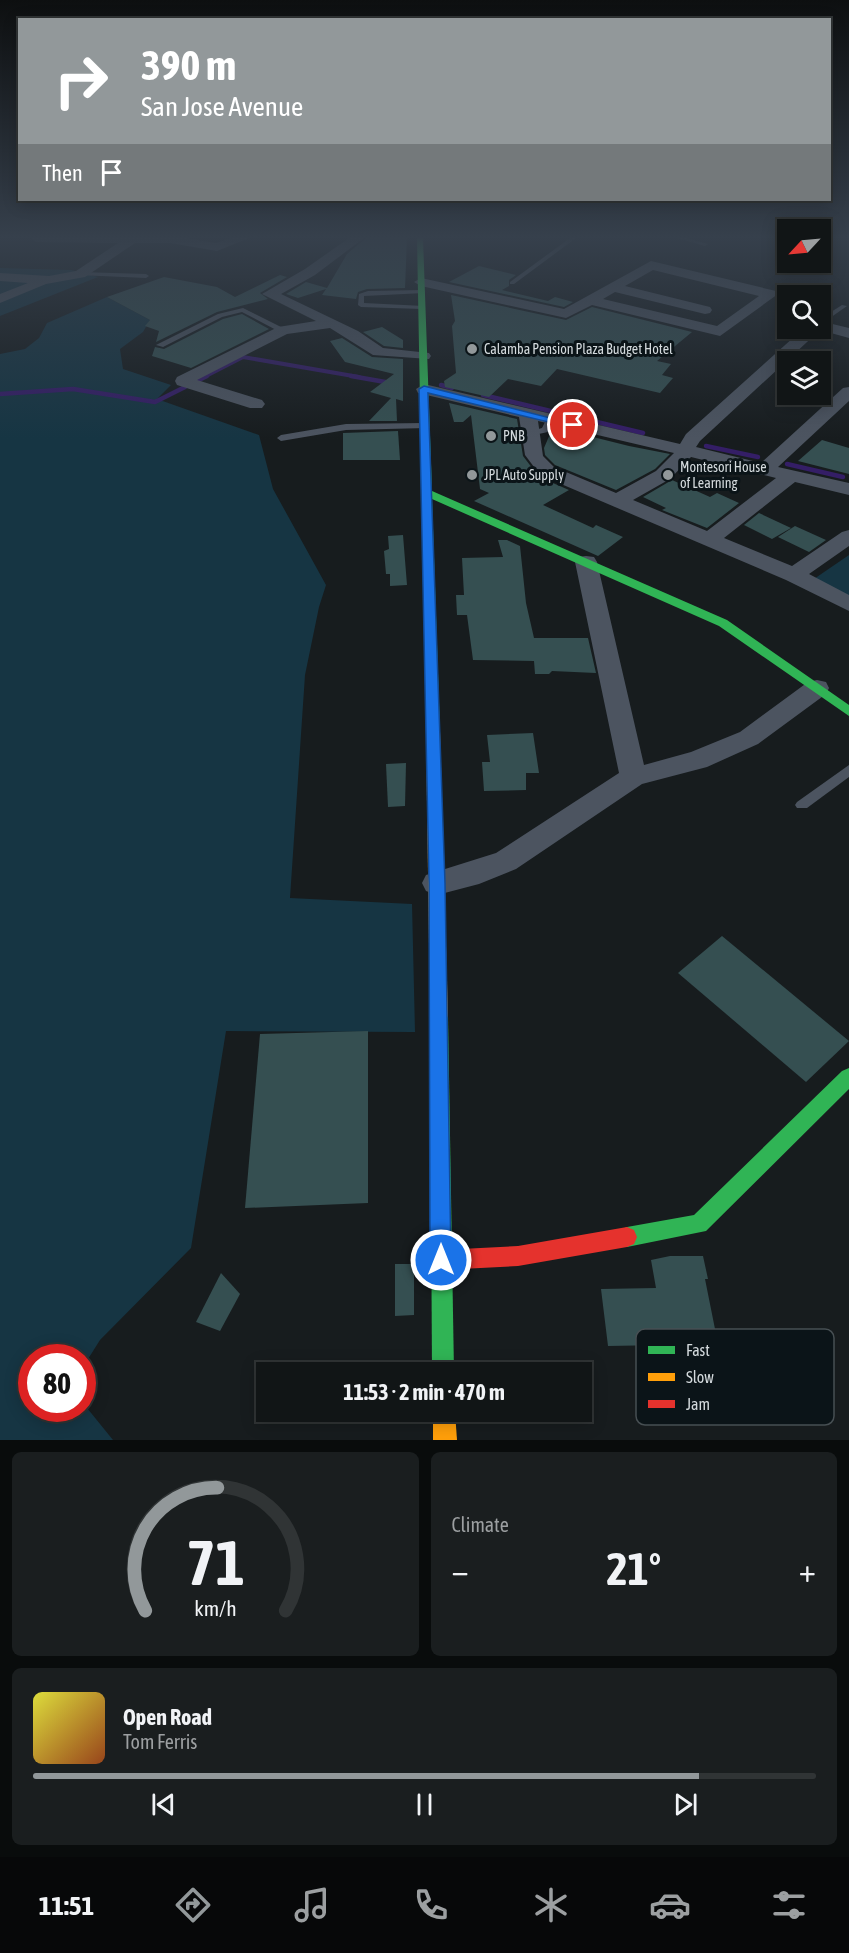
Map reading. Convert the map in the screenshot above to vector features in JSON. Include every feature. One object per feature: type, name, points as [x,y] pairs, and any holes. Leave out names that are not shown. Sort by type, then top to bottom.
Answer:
[{"type":"main road","points":[[422,307],[437,883],[443,1362]]},
{"type":"main road","points":[[426,492],[723,623],[849,711]]},
{"type":"main road","points":[[441,1260],[518,1256],[699,1224],[849,1077]]},
{"type":"main road","points":[[444,1422],[445,1440]]},
{"type":"street","points":[[293,305],[332,323],[379,352],[423,356]]},
{"type":"street","points":[[519,305],[566,314],[580,305]]},
{"type":"street","points":[[610,305],[720,332],[756,305]]},
{"type":"street","points":[[684,305],[737,319]]},
{"type":"street","points":[[256,404],[183,381],[283,330],[332,323]]},
{"type":"street","points":[[831,327],[849,333]]},
{"type":"street","points":[[618,500],[663,475],[680,460],[692,438],[802,339]]},
{"type":"street","points":[[424,389],[529,424],[550,420],[848,488]]},
{"type":"street","points":[[766,468],[849,392]]},
{"type":"street","points":[[529,424],[535,457],[547,471],[794,575],[849,604]]},
{"type":"street","points":[[708,540],[792,475]]},
{"type":"street","points":[[794,575],[849,536]]},
{"type":"street","points":[[586,562],[633,777]]},
{"type":"street","points":[[437,883],[479,872],[506,861],[633,777],[698,760],[749,738],[826,694]]},
{"type":"lane","points":[[363,305],[422,307]]},
{"type":"lane","points":[[831,316],[844,306]]},
{"type":"lane","points":[[160,345],[220,315],[243,310],[283,330]]},
{"type":"lane","points":[[281,438],[346,427],[424,426]]},
{"type":"lane","points":[[826,694],[849,693]]},
{"type":"lane","points":[[802,805],[849,770]]},
{"type":"shaded area","points":[[0,305],[27,305],[0,316]]},
{"type":"shaded area","points":[[88,305],[122,305],[150,320],[143,332],[120,349],[123,369],[171,385],[157,399],[259,435],[273,489],[326,585],[319,607],[305,675],[290,898],[412,904],[415,1032],[226,1031],[191,1248],[96,1346],[96,1344],[18,1344],[18,1422],[96,1422],[96,1419],[113,1440],[0,1440],[0,354],[25,349],[39,338],[47,323]]},
{"type":"shaded area","points":[[849,555],[849,599],[811,581]]},
{"type":"building","points":[[122,305],[244,305],[217,312],[156,342],[159,331],[145,326],[150,320]]},
{"type":"building","points":[[453,305],[498,305],[566,320],[592,307],[692,332],[657,361],[671,364],[662,375],[673,378],[660,393],[557,369],[541,386],[508,379],[489,397],[445,387],[444,381],[456,373],[452,326],[455,321]]},
{"type":"building","points":[[242,314],[269,329],[191,368],[152,356],[155,347],[164,349],[223,319]]},
{"type":"building","points":[[382,327],[403,340],[403,348],[384,346],[363,332]]},
{"type":"building","points":[[342,338],[372,357],[403,359],[403,401],[396,399],[397,421],[369,421],[391,398],[370,392],[394,374],[345,362],[330,341]]},
{"type":"building","points":[[449,403],[517,419],[523,456],[539,477],[569,490],[543,505],[593,528],[596,525],[623,537],[598,556],[474,501],[489,493],[480,489],[471,415],[463,422],[454,422]]},
{"type":"building","points":[[553,427],[670,454],[655,469],[616,490],[555,465],[545,455],[544,448]]},
{"type":"building","points":[[398,431],[400,460],[343,460],[343,433]]},
{"type":"building","points":[[822,440],[849,448],[849,474],[798,461]]},
{"type":"building","points":[[672,480],[710,497],[717,493],[739,503],[707,528],[662,510],[666,508],[643,497]]},
{"type":"building","points":[[759,513],[791,528],[772,539],[744,525]]},
{"type":"building","points":[[795,526],[826,540],[809,552],[778,537]]},
{"type":"building","points":[[403,535],[407,585],[390,586],[390,574],[386,574],[384,551],[389,549],[388,536]]},
{"type":"building","points":[[498,540],[507,540],[520,546],[526,603],[534,638],[588,638],[596,673],[552,671],[549,674],[535,674],[534,661],[473,660],[467,615],[457,615],[456,595],[464,595],[462,558],[503,557]]},
{"type":"building","points":[[533,733],[539,773],[526,773],[526,790],[484,791],[482,762],[490,762],[487,735]]},
{"type":"building","points":[[406,763],[405,806],[388,807],[386,764]]},
{"type":"building","points":[[722,936],[849,1041],[806,1082],[678,973]]},
{"type":"building","points":[[368,1031],[368,1203],[245,1208],[260,1034]]},
{"type":"building","points":[[670,1256],[703,1256],[715,1329],[636,1329],[636,1345],[608,1346],[601,1289],[656,1288],[651,1260]]},
{"type":"building","points":[[395,1264],[414,1264],[414,1315],[395,1316]]},
{"type":"building","points":[[221,1273],[240,1294],[220,1331],[196,1322]]},
{"type":"waterway","points":[[204,377],[243,357],[359,377]]},
{"type":"waterway","points":[[195,382],[207,376]]},
{"type":"waterway","points":[[351,376],[391,383]]},
{"type":"waterway","points":[[441,385],[452,388]]},
{"type":"waterway","points":[[0,394],[73,389],[155,402],[185,387]]},
{"type":"waterway","points":[[483,395],[643,433]]},
{"type":"waterway","points":[[706,446],[758,457]]},
{"type":"waterway","points":[[787,464],[843,477]]},
{"type":"traffic: fast","points":[[422,305],[433,731]]},
{"type":"traffic: fast","points":[[426,492],[723,623],[849,711]]},
{"type":"traffic: fast","points":[[439,1016],[443,1362]]},
{"type":"traffic: fast","points":[[627,1237],[699,1224],[849,1077]]},
{"type":"traffic: slow","points":[[433,731],[439,1016]]},
{"type":"traffic: slow","points":[[444,1422],[445,1440]]},
{"type":"traffic: jam","points":[[441,1260],[518,1256],[627,1237]]},
{"type":"place","name":"Calamba Pension Plaza Budget Hotel","points":[[472,349]]},
{"type":"place","name":"PNB","points":[[491,436]]},
{"type":"place","name":"JPL Auto Supply","points":[[472,475]]},
{"type":"place","name":"Montesori House of Learning","points":[[668,475]]},
{"type":"route","points":[[441,1260],[437,883],[424,389],[573,425]]}]
